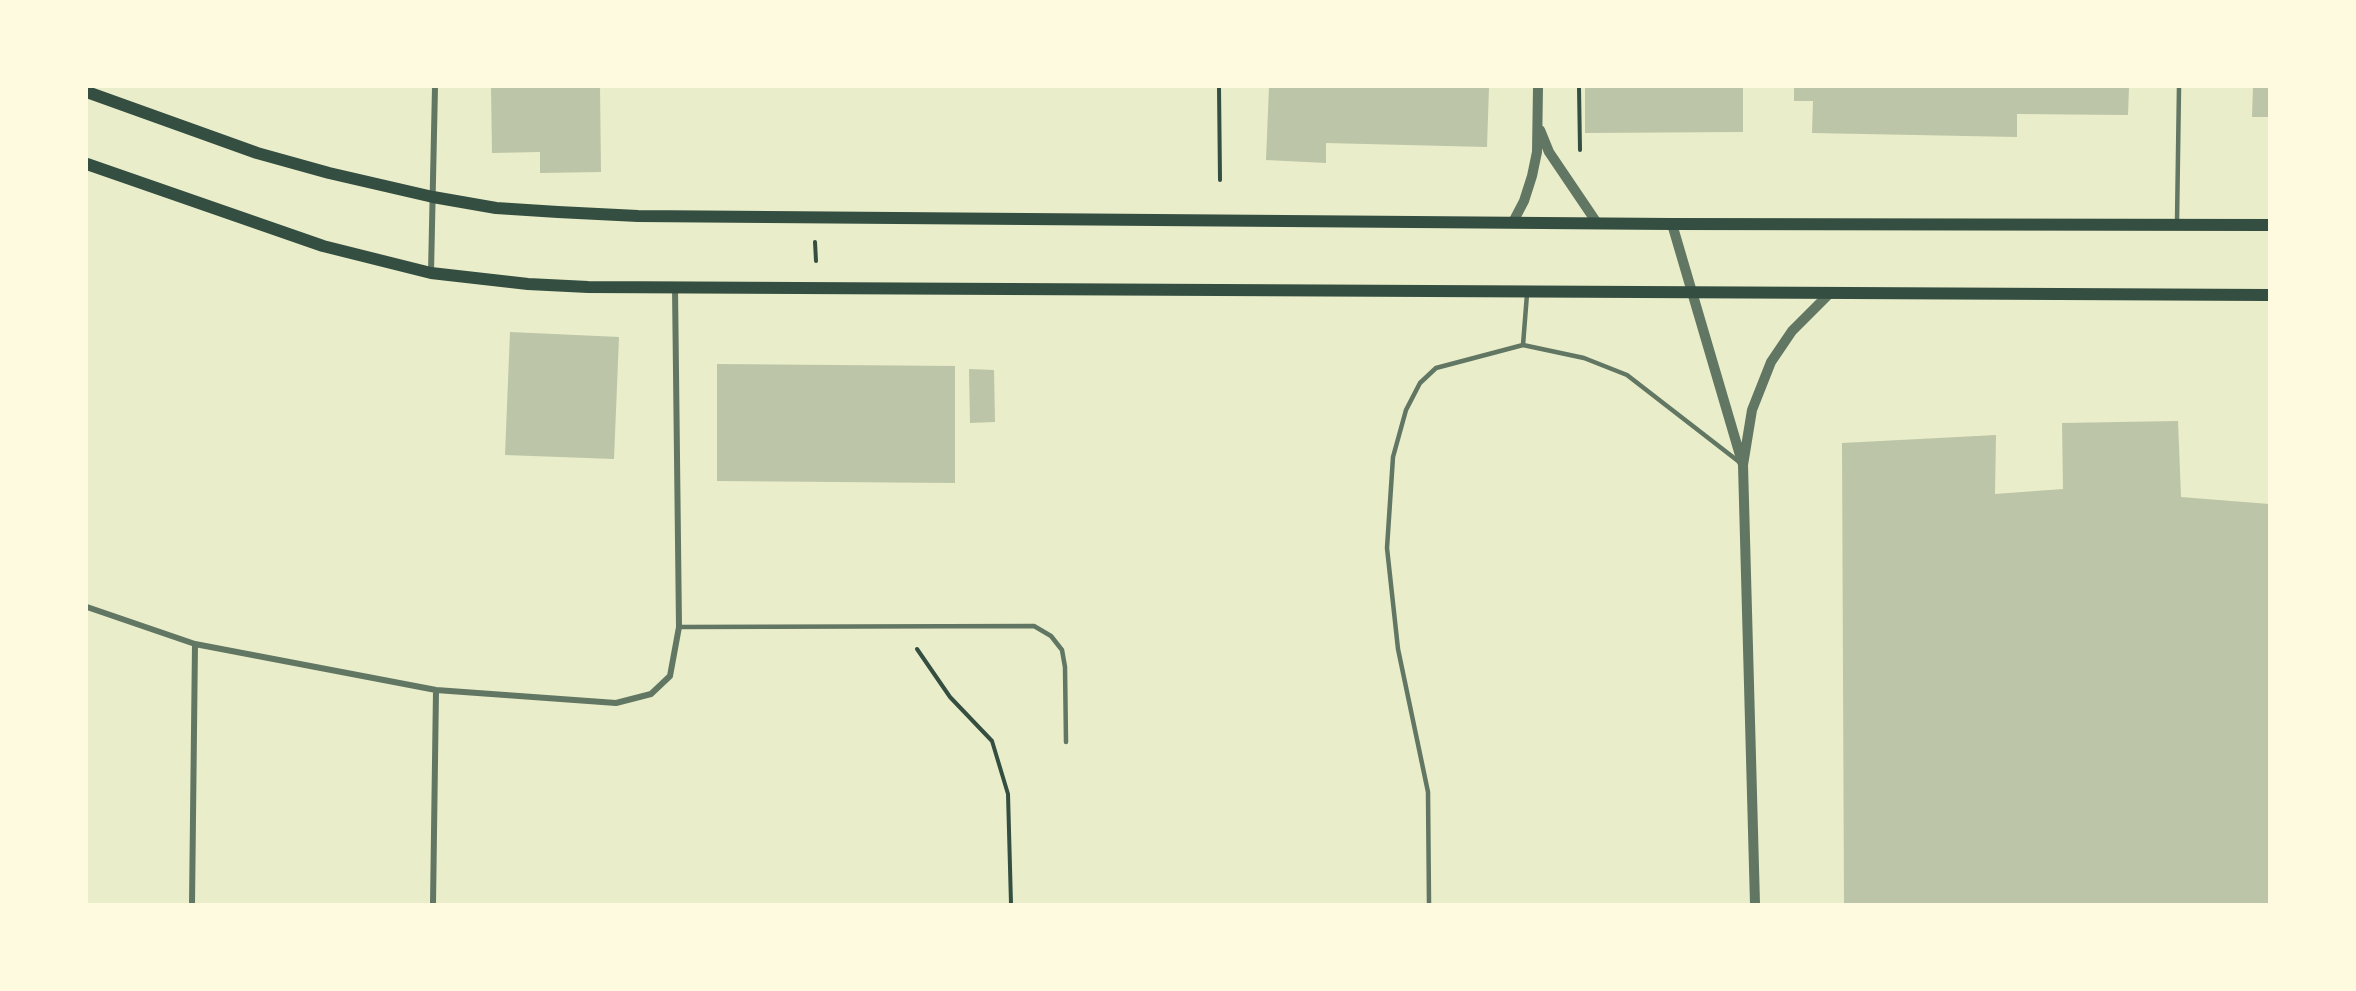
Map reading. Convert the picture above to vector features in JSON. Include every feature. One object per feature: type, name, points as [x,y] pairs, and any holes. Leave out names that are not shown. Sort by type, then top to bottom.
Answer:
[{"type":"main road","points":[[87,92],[257,153],[330,173],[496,208],[558,212],[638,216],[1672,224],[2269,225]]},
{"type":"main road","points":[[87,164],[282,234],[323,246],[431,273],[528,284],[588,287],[1527,293],[2269,295]]},
{"type":"street","points":[[431,273],[435,87]]},
{"type":"street","points":[[1513,222],[1524,201],[1537,152],[1538,87]]},
{"type":"street","points":[[1538,124],[1549,152],[1597,223]]},
{"type":"street","points":[[1672,224],[1743,465]]},
{"type":"street","points":[[87,608],[195,644],[436,690],[616,703],[651,694],[670,676],[678,627],[675,287]]},
{"type":"street","points":[[1755,904],[1743,465],[1752,410],[1771,362],[1792,332],[1829,294]]},
{"type":"street","points":[[192,904],[195,644]]},
{"type":"street","points":[[433,904],[436,690]]},
{"type":"lane","points":[[2177,225],[2179,87]]},
{"type":"lane","points":[[1523,345],[1527,293]]},
{"type":"lane","points":[[1429,904],[1428,792],[1398,650],[1387,548],[1393,458],[1406,410],[1420,383],[1436,368],[1523,345],[1584,358],[1627,375],[1743,465]]},
{"type":"lane","points":[[678,627],[1034,626],[1051,636],[1062,650],[1065,667],[1066,742]]},
{"type":"path","points":[[1219,87],[1220,180]]},
{"type":"path","points":[[1579,87],[1580,154]]},
{"type":"path","points":[[814,217],[817,288]]},
{"type":"path","points":[[909,626],[916,649],[950,697],[992,741],[1008,794],[1011,904]]},
{"type":"building","points":[[491,87],[600,87],[601,172],[540,173],[540,152],[492,153]]},
{"type":"building","points":[[1269,87],[1489,87],[1487,147],[1326,143],[1326,163],[1266,160]]},
{"type":"building","points":[[1585,87],[1743,87],[1743,132],[1585,133]]},
{"type":"building","points":[[1794,87],[2129,87],[2128,115],[2017,114],[2017,137],[1812,133],[1813,101],[1794,101]]},
{"type":"building","points":[[2253,87],[2269,87],[2269,117],[2252,117]]},
{"type":"building","points":[[510,332],[619,337],[614,459],[505,455]]},
{"type":"building","points":[[717,364],[955,366],[955,483],[717,481]]},
{"type":"building","points":[[969,369],[994,370],[995,422],[970,423]]},
{"type":"building","points":[[2178,421],[2181,497],[2269,504],[2269,904],[1844,904],[1842,443],[1996,435],[1995,494],[2063,489],[2062,423]]}]
